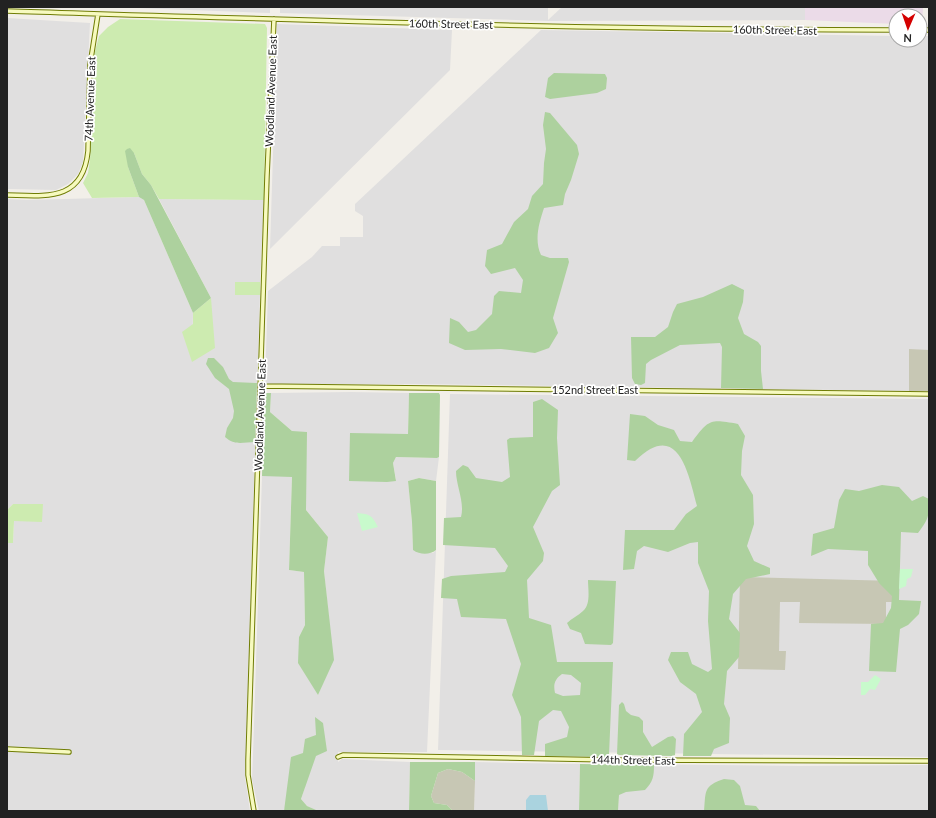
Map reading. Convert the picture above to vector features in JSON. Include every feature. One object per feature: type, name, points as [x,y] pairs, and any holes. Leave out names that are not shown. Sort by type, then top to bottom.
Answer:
[{"type":"street","name":"160th Street East","points":[[7,11],[647,28],[888,30]]},
{"type":"street","name":"74th Avenue East","points":[[7,195],[52,195],[67,190],[77,181],[83,172],[87,159],[90,65],[98,14]]},
{"type":"street","name":"Woodland Avenue East","points":[[254,811],[248,767],[274,19]]},
{"type":"street","name":"152nd Street East","points":[[261,386],[929,394]]},
{"type":"street","points":[[7,749],[68,752]]},
{"type":"street","name":"144th Street East","points":[[338,757],[343,755],[613,760],[929,761]]},
{"type":"shaded area","points":[[111,7],[270,7],[270,13]]},
{"type":"shaded area","points":[[280,7],[548,7],[548,20],[562,7],[805,7],[805,20],[548,21],[280,13]]},
{"type":"shaded area","points":[[805,7],[923,7],[888,8],[888,24],[805,20]]},
{"type":"shaded area","points":[[7,18],[90,23],[83,162],[78,174],[68,184],[56,190],[7,189]]},
{"type":"shaded area","points":[[277,24],[452,30],[450,70],[270,249]]},
{"type":"shaded area","points":[[541,30],[888,36],[888,48],[928,48],[929,36],[929,350],[910,350],[909,391],[414,384],[268,384],[265,382],[268,291],[312,257],[322,246],[340,246],[340,237],[363,237],[363,216],[355,211],[355,204]]},
{"type":"shaded area","points":[[139,197],[144,200],[193,313],[192,362],[211,298],[159,199],[264,200],[260,282],[235,282],[235,295],[260,295],[245,777],[250,811],[7,811],[7,543],[13,543],[14,521],[43,504],[13,504],[7,510],[7,199],[27,200]]},
{"type":"shaded area","points":[[909,349],[929,350],[929,391],[909,391]]},
{"type":"shaded area","points":[[271,393],[409,393],[408,435],[350,434],[396,480],[393,463],[396,457],[439,457],[436,481],[419,478],[408,481],[413,550],[433,553],[436,550],[427,752],[338,752],[338,762],[342,759],[410,762],[409,811],[316,811],[307,806],[301,799],[305,787],[303,753],[284,811],[259,811],[252,779],[262,476],[292,476],[289,570],[304,572],[305,625],[299,637],[318,695],[333,660],[324,571],[328,537],[306,510],[306,480],[292,431],[270,412]]},
{"type":"shaded area","points":[[450,394],[929,399],[929,757],[438,750]]},
{"type":"shaded area","points":[[740,577],[896,581],[896,602],[886,602],[886,624],[799,623],[800,602],[780,602],[779,651],[786,651],[785,670],[738,669]]},
{"type":"shaded area","points":[[475,762],[580,764],[579,811],[474,811]]},
{"type":"shaded area","points":[[620,764],[799,766],[929,765],[929,811],[618,811]]},
{"type":"shaded area","points":[[448,769],[462,772],[475,781],[474,811],[453,811],[447,805],[434,803],[431,796],[438,773]]},
{"type":"green space","points":[[120,19],[265,24],[267,28],[264,200],[159,199],[151,185],[142,174],[134,153],[128,167],[139,197],[92,198],[83,183],[88,173],[90,160],[94,55],[99,36],[108,27]]},
{"type":"green space","points":[[554,73],[605,74],[607,78],[606,89],[597,93],[550,99],[545,97],[548,78]]},
{"type":"green space","points":[[545,112],[550,113],[577,145],[579,154],[565,194],[563,205],[544,208],[538,232],[538,243],[541,255],[550,258],[568,258],[569,262],[553,318],[558,333],[549,348],[535,353],[501,349],[465,350],[449,343],[450,318],[459,322],[468,332],[476,330],[492,314],[494,296],[499,291],[521,293],[523,280],[515,268],[491,274],[485,266],[487,250],[502,244],[514,222],[528,209],[532,196],[543,184],[546,149],[543,125]]},
{"type":"green space","points":[[130,148],[134,153],[142,174],[151,185],[211,298],[193,313],[144,200],[139,197],[128,167],[125,151]]},
{"type":"green space","points":[[235,282],[260,282],[260,295],[235,295]]},
{"type":"green space","points":[[732,284],[744,290],[743,302],[738,318],[744,334],[758,342],[761,346],[763,389],[721,388],[722,347],[720,343],[680,345],[646,364],[645,383],[641,385],[635,384],[632,378],[631,337],[655,337],[668,327],[677,304],[703,297]]},
{"type":"green space","points":[[211,298],[215,348],[192,362],[182,332],[193,324],[193,313]]},
{"type":"green space","points":[[208,358],[214,358],[223,367],[229,379],[233,382],[257,383],[255,442],[236,443],[225,437],[227,428],[233,418],[234,411],[229,389],[215,378],[206,364]]},
{"type":"green space","points":[[264,393],[271,393],[270,412],[292,431],[307,432],[306,510],[328,537],[324,571],[334,660],[318,695],[298,663],[299,637],[305,625],[304,572],[289,570],[292,477],[262,476]]},
{"type":"green space","points":[[409,393],[439,393],[440,395],[439,457],[396,457],[393,463],[396,481],[349,481],[350,433],[408,434]]},
{"type":"green space","points":[[542,399],[558,410],[557,438],[560,485],[552,491],[533,527],[544,553],[543,561],[527,580],[529,618],[551,625],[557,662],[613,662],[609,755],[607,757],[545,756],[545,744],[567,737],[569,727],[561,711],[553,710],[539,721],[534,755],[522,755],[521,717],[512,695],[521,664],[506,619],[461,617],[457,599],[441,598],[442,579],[451,576],[505,572],[508,566],[495,548],[443,545],[444,518],[461,517],[462,506],[456,471],[463,465],[468,467],[476,478],[502,482],[510,477],[507,440],[510,438],[533,437],[533,402]],"holes":[[[562,674],[571,675],[581,683],[580,695],[563,696],[555,693],[554,684],[558,678]]]},
{"type":"green space","points":[[630,414],[645,416],[658,425],[674,430],[680,441],[692,442],[702,429],[711,422],[716,421],[738,424],[745,436],[742,451],[741,475],[753,495],[754,524],[747,546],[754,561],[770,568],[770,574],[746,579],[733,594],[729,619],[740,633],[739,657],[727,671],[724,704],[730,718],[729,743],[714,749],[711,756],[683,756],[684,734],[702,712],[696,694],[680,682],[668,660],[671,652],[688,652],[692,664],[708,672],[712,669],[708,621],[709,591],[698,563],[698,542],[690,543],[668,552],[644,546],[637,551],[634,569],[623,570],[625,530],[674,530],[686,514],[697,506],[685,466],[679,455],[671,448],[662,446],[650,449],[635,461],[627,460]]},
{"type":"green space","points":[[419,478],[436,481],[436,550],[428,554],[422,554],[413,550],[408,481]]},
{"type":"green space","points":[[882,485],[899,487],[912,501],[923,496],[929,499],[928,517],[918,533],[901,532],[899,600],[921,601],[919,614],[908,625],[900,629],[896,672],[869,671],[871,624],[883,623],[891,608],[892,596],[879,583],[868,565],[868,551],[828,549],[811,556],[813,534],[834,528],[839,500],[845,489],[859,491]]},
{"type":"green space","points":[[13,504],[43,504],[42,522],[14,521],[13,543],[7,543],[7,510]]},
{"type":"green space","points":[[357,513],[370,516],[378,527],[362,531]]},
{"type":"green space","points":[[900,569],[913,569],[911,577],[907,579],[906,586],[899,589]]},
{"type":"green space","points":[[588,580],[616,581],[613,643],[611,645],[585,644],[581,633],[570,629],[567,623],[586,608],[588,597]]},
{"type":"green space","points":[[875,675],[881,679],[875,690],[870,689],[865,695],[861,695],[861,682],[868,682]]},
{"type":"green space","points":[[622,702],[626,711],[631,715],[639,717],[643,721],[643,732],[652,747],[668,737],[673,736],[676,739],[675,755],[617,754],[619,705]]},
{"type":"green space","points":[[315,717],[323,723],[327,751],[316,756],[301,799],[307,806],[316,810],[284,811],[291,757],[303,753],[305,739],[316,735]]},
{"type":"green space","points":[[410,762],[475,762],[475,781],[462,772],[448,769],[438,773],[431,796],[434,803],[447,805],[453,811],[409,811]]},
{"type":"green space","points":[[580,764],[654,765],[654,772],[648,787],[645,790],[626,792],[619,795],[618,811],[579,811]]},
{"type":"green space","points":[[724,779],[734,780],[740,786],[745,805],[756,806],[760,811],[704,811],[707,790],[712,784]]},
{"type":"water","points":[[530,795],[546,795],[548,811],[526,811],[526,800]]}]
